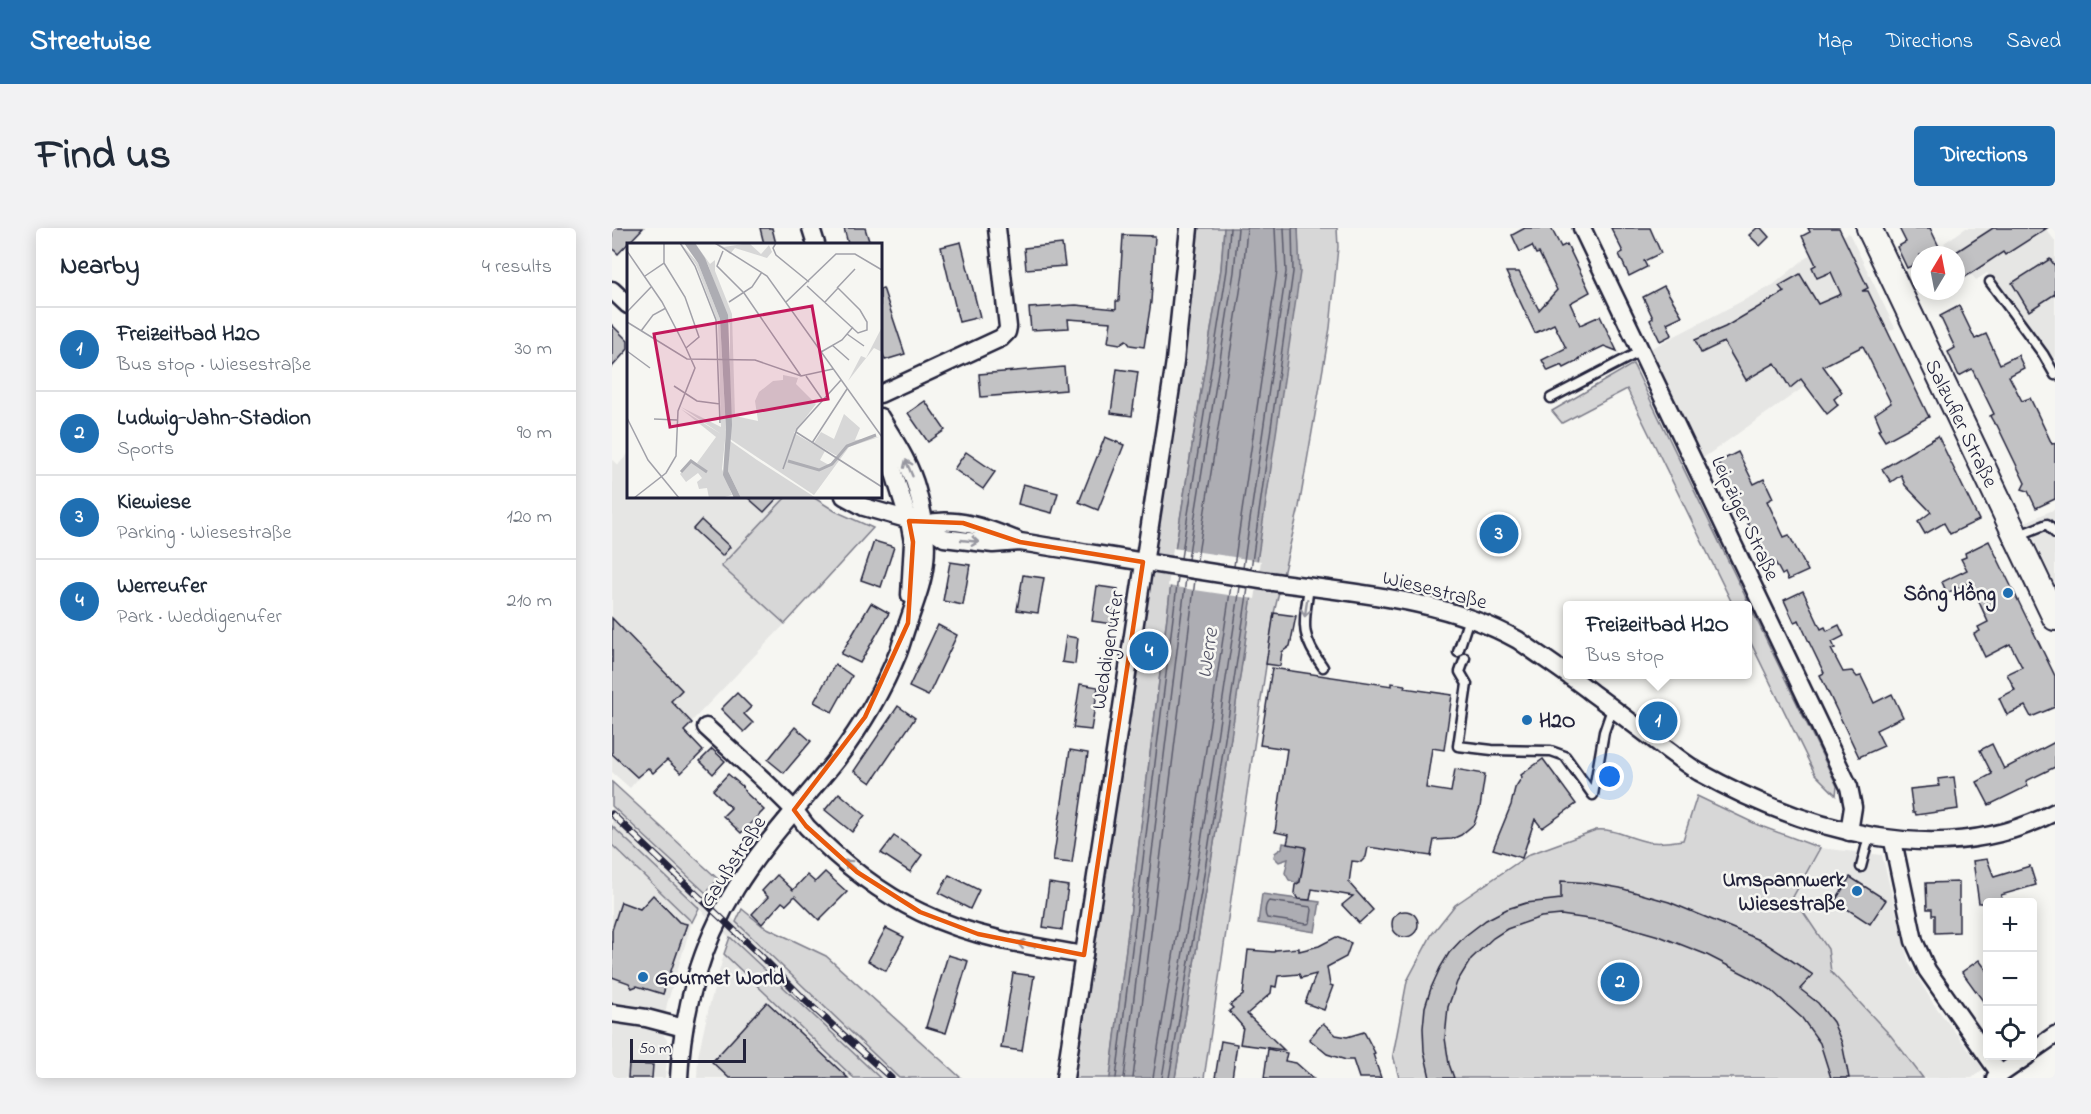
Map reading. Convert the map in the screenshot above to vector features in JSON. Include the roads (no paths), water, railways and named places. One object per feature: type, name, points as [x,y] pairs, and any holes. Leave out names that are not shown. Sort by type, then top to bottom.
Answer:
[{"type":"main road","name":"Salzufler Straße","points":[[1869,228],[2055,618]]},
{"type":"street","points":[[811,228],[816,243]]},
{"type":"street","points":[[882,393],[1001,338],[1007,332],[997,228]]},
{"type":"street","name":"Weddigenufer","points":[[1065,1078],[1151,563],[1189,228]]},
{"type":"street","name":"Leipziger Straße","points":[[1582,228],[1850,787],[1853,807],[1849,832]]},
{"type":"street","points":[[612,290],[627,304]]},
{"type":"street","points":[[882,420],[908,463],[917,489],[916,523]]},
{"type":"street","points":[[882,435],[916,523]]},
{"type":"street","points":[[848,498],[864,507],[916,523]]},
{"type":"street","name":"Wiesestraße","points":[[916,523],[940,520],[975,525],[994,530],[1020,542],[1400,601],[1469,617],[1495,627],[1518,640],[1563,673]]},
{"type":"street","name":"Gaußstraße","points":[[679,1078],[684,1028],[705,951],[719,918],[755,858],[836,760],[865,717],[888,677],[899,652],[908,623],[916,523]]},
{"type":"street","name":"Wiesestraße","points":[[1571,679],[1697,771],[1771,806],[1849,832],[1893,841],[1923,842],[1994,834],[2055,819]]},
{"type":"street","points":[[706,727],[794,810],[806,826],[857,872],[890,896],[949,925],[978,934],[1084,955]]},
{"type":"street","name":"Wiesestraße","points":[[2034,823],[2055,812]]},
{"type":"street","points":[[1893,841],[1914,941],[1927,970],[1998,1076],[2021,1060]]},
{"type":"street","points":[[612,1013],[646,1018],[684,1028]]},
{"type":"street","points":[[2037,1048],[2055,1035]]},
{"type":"lane","points":[[1990,282],[2043,354],[2055,375]]},
{"type":"lane","points":[[1551,398],[1642,351]]},
{"type":"lane","points":[[2016,536],[2047,524],[2055,533]]},
{"type":"lane","points":[[1309,587],[1303,629],[1314,654],[1323,667]]},
{"type":"lane","points":[[1458,652],[1469,617]]},
{"type":"lane","points":[[1465,658],[1460,672],[1467,684],[1458,746],[1492,750],[1551,751],[1565,756],[1593,795],[1604,732],[1612,709]]},
{"type":"lane","points":[[1861,867],[1869,836]]},
{"type":"water","name":"Werre","points":[[1224,228],[1298,228],[1300,272],[1226,771],[1175,1078],[1110,1078],[1176,544],[1221,269]]},
{"type":"water","points":[[1283,843],[1310,848],[1308,864],[1303,864],[1300,880],[1296,883],[1289,880],[1285,873],[1288,859],[1279,862],[1274,857],[1275,853],[1282,848]]},
{"type":"water","points":[[1262,894],[1320,902],[1315,932],[1258,923]]},
{"type":"railway","points":[[612,814],[807,1002],[891,1078]]},
{"type":"place","name":"Kiewiese","points":[[1499,534]]},
{"type":"place","name":"Sông Hồng","points":[[2008,593]]},
{"type":"place","name":"Werreufer","points":[[1149,651]]},
{"type":"place","name":"H2O","points":[[1527,720]]},
{"type":"place","name":"Freizeitbad H2O","points":[[1658,721]]},
{"type":"place","name":"Umspannwerk Wiesestraße","points":[[1857,891]]},
{"type":"place","name":"Gourmet World","points":[[643,977]]},
{"type":"place","name":"Ludwig-Jahn-Stadion","points":[[1620,982]]}]
